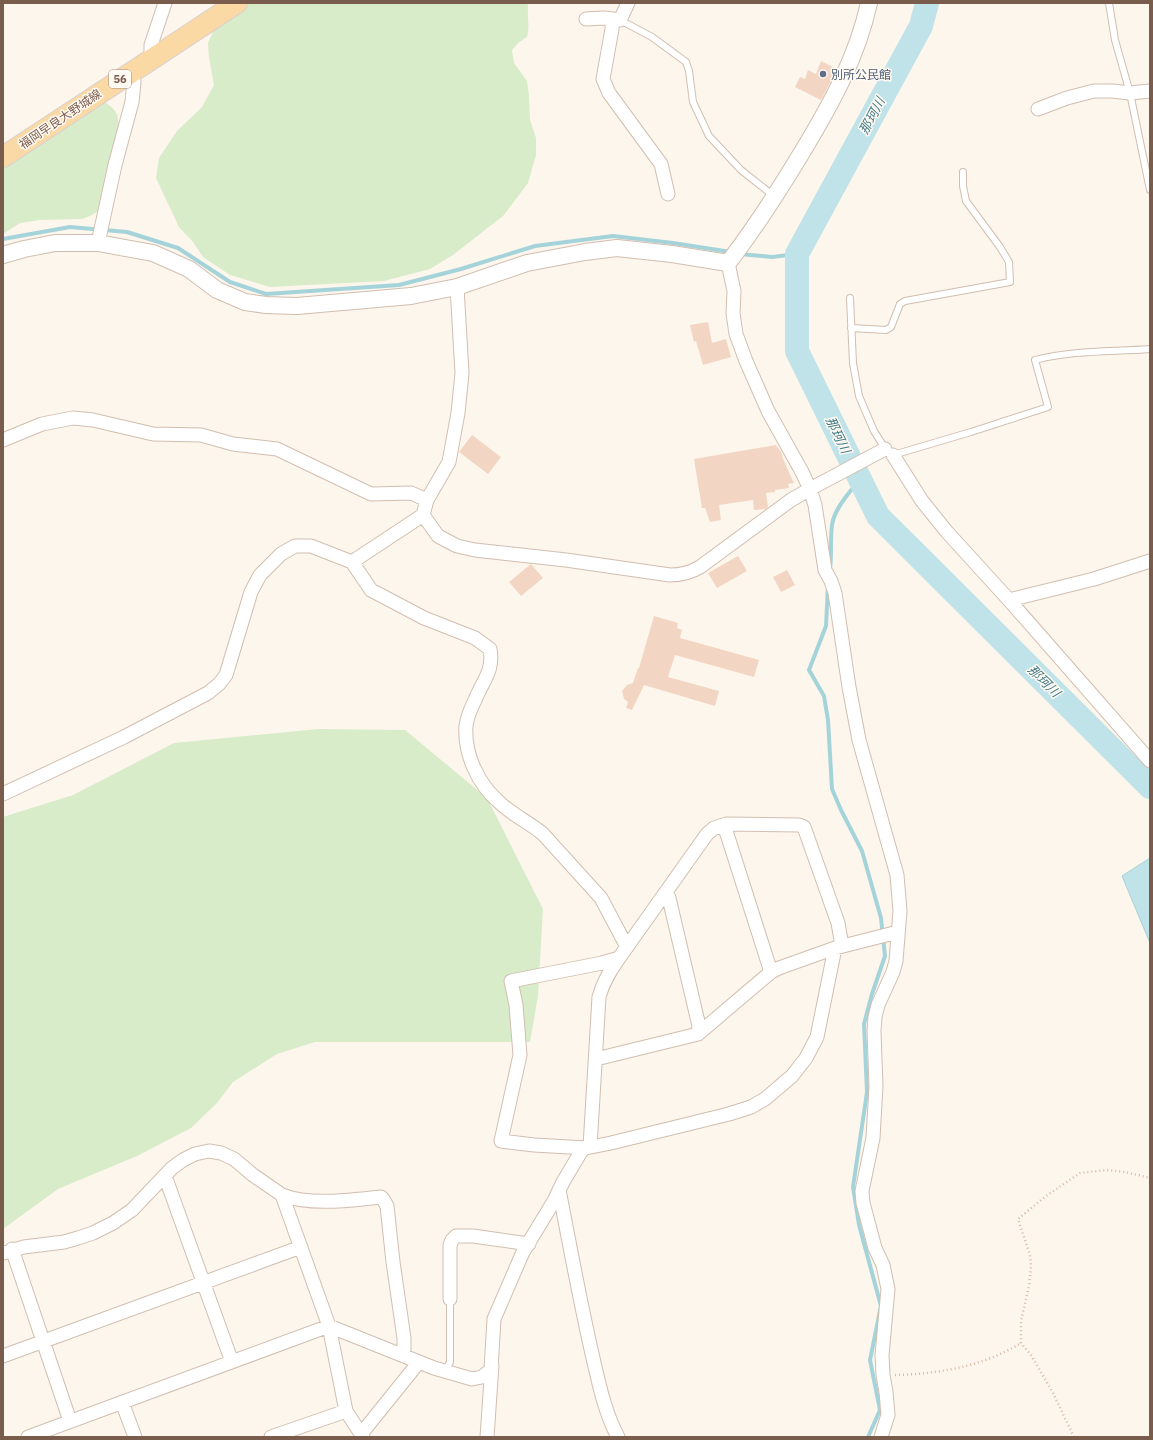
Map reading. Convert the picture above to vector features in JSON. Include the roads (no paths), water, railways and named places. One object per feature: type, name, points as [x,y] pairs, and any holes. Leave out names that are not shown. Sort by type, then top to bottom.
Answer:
[{"type":"main road","name":"福岡早良大野城線","points":[[3,157],[237,3]]},
{"type":"street","points":[[155,57],[151,51],[151,45],[165,3]]},
{"type":"street","points":[[628,3],[616,20],[612,29],[603,79],[609,93],[661,164],[668,194]]},
{"type":"street","points":[[728,263],[750,235],[775,197],[826,112],[847,70],[858,43],[869,3]]},
{"type":"street","points":[[586,19],[604,18],[616,20]]},
{"type":"street","points":[[98,243],[115,165],[132,102],[134,82],[129,73]]},
{"type":"street","points":[[1038,109],[1067,98],[1094,91],[1130,93],[1150,91]]},
{"type":"street","points":[[3,255],[55,243],[98,243],[154,253],[190,269],[217,290],[245,302],[266,305],[297,306],[411,296],[457,287],[527,263],[585,252],[617,248],[672,254],[728,263]]},
{"type":"street","points":[[728,263],[734,291],[733,313],[736,334],[746,361],[768,411],[802,472],[813,487],[825,570],[835,593],[848,687],[859,740],[897,875],[900,910],[896,961],[893,972],[878,1005],[875,1017],[874,1031],[876,1086],[873,1138],[862,1191],[863,1203],[875,1248],[883,1265],[888,1289],[883,1344],[883,1375],[888,1415],[881,1437]]},
{"type":"street","points":[[352,562],[423,515],[427,500],[449,462],[458,413],[462,373],[457,287]]},
{"type":"street","points":[[3,440],[42,424],[73,418],[93,420],[153,434],[201,435],[233,444],[277,449],[371,494],[411,493],[427,500]]},
{"type":"street","points":[[423,515],[438,536],[457,546],[502,554],[566,560],[670,575],[682,575],[700,567],[791,500],[813,487],[886,452],[947,532],[1009,600],[1150,761]]},
{"type":"street","points":[[3,794],[124,737],[208,693],[219,684],[226,675],[251,592],[260,575],[281,554],[295,546],[310,546],[352,562],[371,590],[424,618],[475,638],[490,648],[491,658],[489,671],[475,698],[466,725],[468,753],[473,767],[484,784],[498,801],[511,812],[533,825],[543,834],[601,898],[626,947]]},
{"type":"street","points":[[1009,600],[1094,579],[1150,561]]},
{"type":"street","points":[[588,1147],[596,1059],[599,997],[602,985],[608,972],[619,958],[707,834],[714,828],[723,825],[800,825],[804,827],[838,922],[838,947],[817,1037],[806,1058],[792,1076],[765,1099],[751,1107],[729,1114],[611,1143],[588,1147],[534,1145],[501,1141],[520,1056],[516,1005],[511,981],[602,963],[619,958]]},
{"type":"street","points":[[723,825],[728,834],[771,972]]},
{"type":"street","points":[[666,892],[669,898],[699,1026],[698,1034]]},
{"type":"street","points":[[596,1059],[698,1034],[719,1018],[771,972],[838,947],[898,932]]},
{"type":"street","points":[[487,1437],[492,1364],[492,1331],[494,1319],[524,1252],[578,1156],[582,1150],[588,1147]]},
{"type":"street","points":[[70,1422],[43,1342],[7,1251],[64,1242],[93,1233],[124,1217],[183,1160],[195,1154],[209,1151],[220,1153],[234,1159],[253,1175],[282,1195],[299,1201],[381,1197],[383,1199],[387,1206],[393,1262],[404,1338],[404,1349],[402,1355]]},
{"type":"street","points":[[165,1176],[202,1283],[232,1362]]},
{"type":"street","points":[[559,1190],[584,1322],[599,1382],[613,1428],[618,1437]]},
{"type":"street","points":[[282,1195],[329,1326],[346,1411],[362,1435],[419,1362]]},
{"type":"street","points":[[450,1299],[450,1245],[456,1236],[473,1236],[529,1244]]},
{"type":"street","points":[[3,1356],[301,1247]]},
{"type":"street","points":[[28,1437],[329,1326],[419,1362],[472,1379],[482,1377],[491,1370],[492,1364]]},
{"type":"street","points":[[122,1402],[135,1437]]},
{"type":"street","points":[[271,1437],[346,1411]]},
{"type":"lane","points":[[1109,3],[1115,40],[1130,93],[1150,190]]},
{"type":"lane","points":[[616,20],[652,36],[686,62],[689,71],[693,102],[709,136],[741,170],[775,197]]},
{"type":"lane","points":[[851,328],[886,330],[891,327],[900,304],[905,301],[1010,282],[1009,262],[1000,247],[966,201],[963,186],[963,172]]},
{"type":"lane","points":[[850,298],[853,362],[859,396],[874,431],[886,452],[971,432],[1048,407],[1035,360],[1053,355],[1081,351],[1150,349]]},
{"type":"lane","points":[[445,1371],[450,1362],[450,1299]]},
{"type":"water","points":[[1150,858],[1150,943],[1122,876]]},
{"type":"waterway","name":"那珂川","points":[[927,3],[921,26],[797,254],[797,351],[878,516],[1150,787]]},
{"type":"waterway","points":[[3,239],[70,227],[127,232],[178,248],[230,282],[266,294],[399,285],[461,269],[535,246],[613,236],[731,252]]},
{"type":"waterway","points":[[740,254],[772,257],[797,254]]},
{"type":"waterway","points":[[830,569],[831,530],[833,519],[843,501],[860,480]]},
{"type":"waterway","points":[[828,586],[826,626],[809,670],[824,696],[828,720],[832,789],[862,851],[881,918],[885,956],[872,994],[864,1024],[867,1092],[853,1187],[859,1225],[881,1306],[870,1360],[880,1410],[868,1437]]},
{"type":"place","name":"別所公民館","points":[[823,74]]}]
